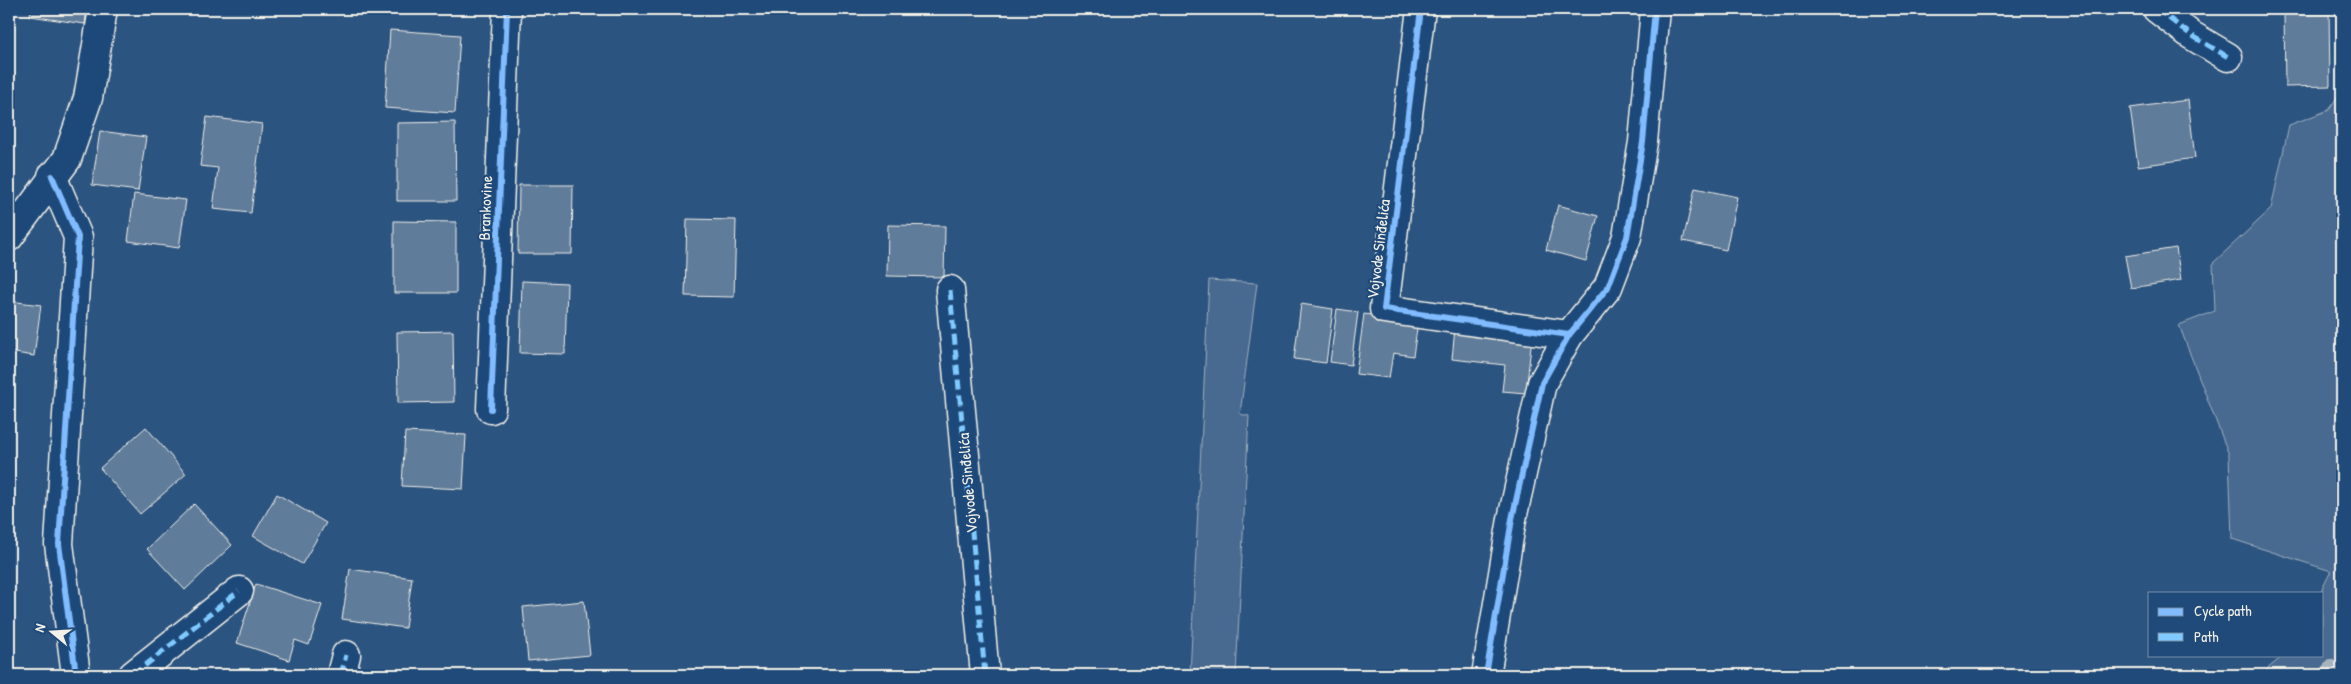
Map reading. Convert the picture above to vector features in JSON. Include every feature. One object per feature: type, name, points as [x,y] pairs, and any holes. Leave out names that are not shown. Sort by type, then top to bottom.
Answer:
[{"type":"street","points":[[9,238],[52,176],[67,159],[88,98],[103,9]]},
{"type":"street","name":"Brankovine","points":[[491,409],[507,9]]},
{"type":"street","name":"Vojvode Sinđelića","points":[[1421,9],[1384,309],[1569,335]]},
{"type":"street","points":[[1486,675],[1512,519],[1542,383],[1569,335],[1608,287],[1627,237],[1643,142],[1655,9]]},
{"type":"street","points":[[2157,9],[2191,35],[2228,57]]},
{"type":"street","points":[[52,176],[78,237],[59,544],[76,675]]},
{"type":"street","name":"Vojvode Sinđelića","points":[[950,290],[985,675]]},
{"type":"street","points":[[133,675],[239,591]]},
{"type":"shaded area","points":[[2342,89],[2342,675],[2260,675],[2283,656],[2324,656],[2324,592],[2320,592],[2331,571],[2232,539],[2229,455],[2179,325],[2215,311],[2213,263],[2271,209],[2289,125],[2329,110]]},
{"type":"shaded area","points":[[1209,280],[1257,283],[1240,414],[1249,416],[1236,675],[1190,675]]},
{"type":"building","points":[[31,9],[87,9],[85,24],[30,16]]},
{"type":"building","points":[[2284,9],[2329,9],[2330,86],[2285,87]]},
{"type":"building","points":[[390,30],[460,35],[455,113],[385,108]]},
{"type":"building","points":[[2188,100],[2195,158],[2138,166],[2130,108]]},
{"type":"building","points":[[207,117],[262,124],[251,213],[213,209],[218,168],[200,166]]},
{"type":"building","points":[[455,122],[456,201],[397,201],[397,123]]},
{"type":"building","points":[[100,131],[146,137],[138,191],[92,185]]},
{"type":"building","points":[[519,185],[573,185],[572,254],[518,254]]},
{"type":"building","points":[[1695,188],[1737,197],[1726,250],[1683,241]]},
{"type":"building","points":[[134,194],[186,200],[179,248],[128,241]]},
{"type":"building","points":[[1558,205],[1598,216],[1586,261],[1546,250]]},
{"type":"building","points":[[687,219],[736,220],[734,297],[685,296]]},
{"type":"building","points":[[394,221],[456,222],[456,293],[394,293]]},
{"type":"building","points":[[888,225],[945,226],[944,277],[887,276]]},
{"type":"building","points":[[2176,248],[2181,280],[2131,288],[2125,256]]},
{"type":"building","points":[[522,281],[567,283],[565,354],[520,353]]},
{"type":"building","points":[[9,301],[41,305],[34,356],[9,352]]},
{"type":"building","points":[[1301,304],[1333,309],[1326,363],[1294,359]]},
{"type":"building","points":[[1337,309],[1358,312],[1351,365],[1330,362]]},
{"type":"building","points":[[1364,314],[1418,322],[1413,356],[1393,353],[1389,378],[1356,374]]},
{"type":"building","points":[[1455,328],[1532,336],[1526,393],[1502,391],[1505,365],[1452,359]]},
{"type":"building","points":[[453,331],[454,402],[398,403],[397,332]]},
{"type":"building","points":[[146,427],[186,474],[140,514],[100,468]]},
{"type":"building","points":[[405,432],[466,435],[463,489],[402,486]]},
{"type":"building","points":[[277,494],[326,523],[302,564],[253,536]]},
{"type":"building","points":[[194,504],[232,545],[185,590],[147,549]]},
{"type":"building","points":[[350,569],[412,578],[405,628],[342,619]]},
{"type":"building","points":[[256,584],[322,605],[309,645],[295,640],[289,660],[237,643]]},
{"type":"building","points":[[584,601],[590,655],[528,661],[523,607]]},
{"type":"waterway","points":[[2322,675],[2331,664]]},
{"type":"marked path","points":[[2157,9],[2191,35],[2228,57]]},
{"type":"marked path","points":[[950,290],[985,675]]},
{"type":"marked path","points":[[133,675],[239,591]]},
{"type":"marked path","points":[[341,675],[346,655]]},
{"type":"cycle path","points":[[491,409],[507,9]]},
{"type":"cycle path","points":[[1421,9],[1384,309],[1569,335]]},
{"type":"cycle path","points":[[1486,675],[1512,519],[1542,383],[1569,335],[1608,287],[1627,237],[1643,142],[1655,9]]},
{"type":"cycle path","points":[[52,176],[78,237],[59,544],[76,675]]}]
